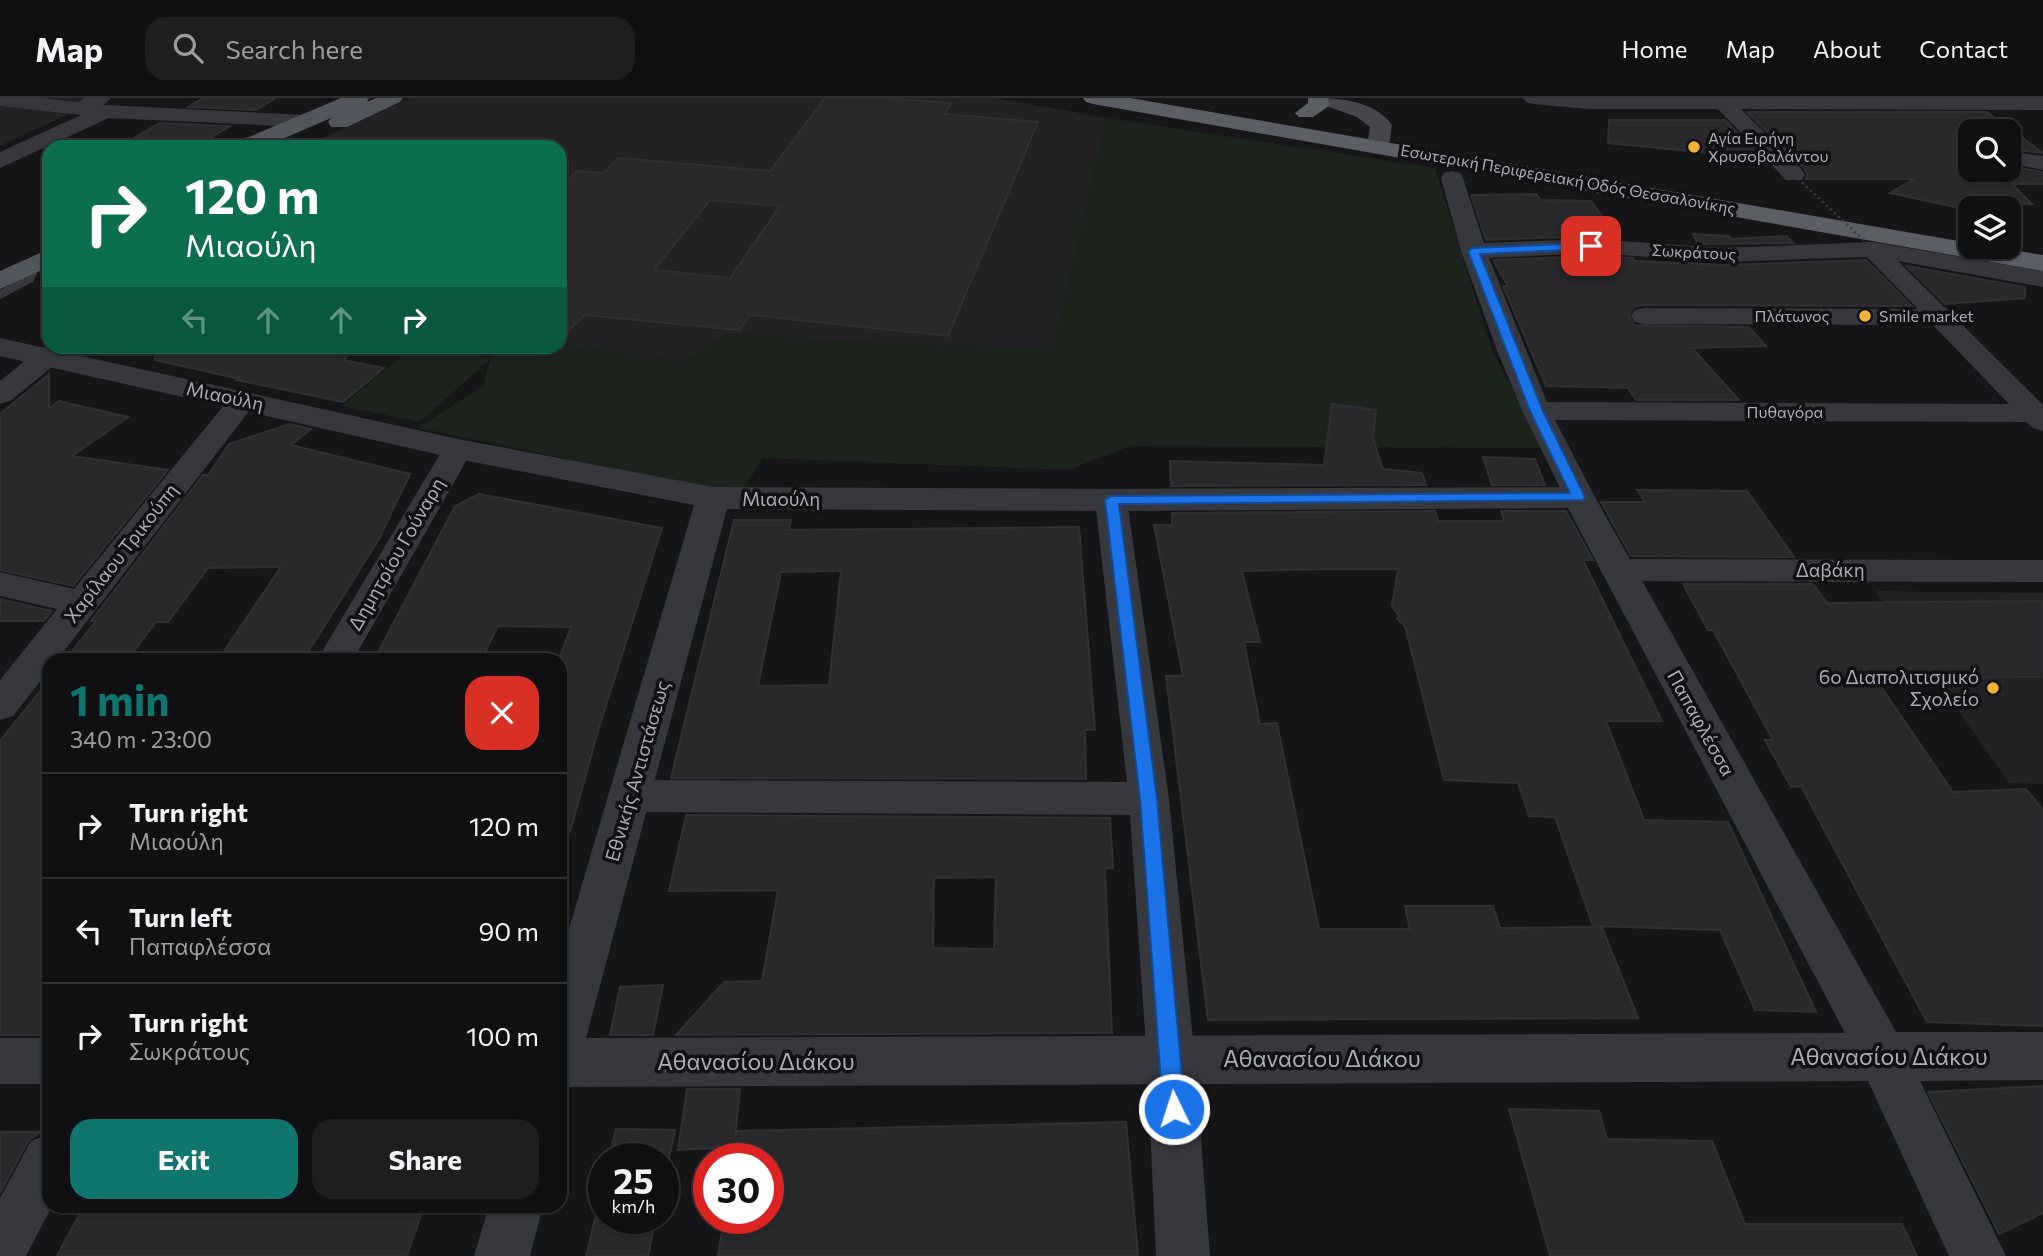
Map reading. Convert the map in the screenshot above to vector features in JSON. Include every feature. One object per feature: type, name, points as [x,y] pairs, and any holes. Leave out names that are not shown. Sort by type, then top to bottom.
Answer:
[{"type":"highway","name":"Εσωτερική Περιφερειακή Οδός Θεσσαλονίκης","points":[[1093,98],[1655,172]]},
{"type":"highway","name":"Εσωτερική Περιφερειακή Οδός Θεσσαλονίκης","points":[[1211,98],[1316,103],[1380,135],[2043,263]]},
{"type":"highway","points":[[1779,193],[1806,197]]},
{"type":"main road","points":[[254,140],[359,98]]},
{"type":"main road","points":[[298,140],[393,98]]},
{"type":"main road","points":[[0,259],[42,238]]},
{"type":"main road","points":[[0,281],[40,265]]},
{"type":"street","points":[[1533,98],[1588,103],[1720,100],[2043,104]]},
{"type":"street","points":[[0,100],[48,101],[78,109],[104,104],[304,121]]},
{"type":"street","points":[[1720,100],[1794,175]]},
{"type":"street","points":[[0,161],[104,104]]},
{"type":"street","points":[[2021,159],[2043,163]]},
{"type":"street","name":"Παπαφλέσσα","points":[[1452,178],[1473,251],[1537,411],[1617,570],[1882,1056],[1978,1256]]},
{"type":"street","name":"Σωκράτους","points":[[1473,251],[1591,246],[1723,255],[1786,255],[1873,248],[2043,279]]},
{"type":"street","points":[[1873,248],[2038,418]]},
{"type":"street","name":"Πλάτωνος","points":[[1644,316],[1940,317]]},
{"type":"street","name":"Μιαούλη","points":[[0,347],[458,449],[713,498],[1111,500],[1579,497]]},
{"type":"street","points":[[0,395],[47,358]]},
{"type":"street","name":"Χαρίλαου Τρικούπη","points":[[0,706],[243,400]]},
{"type":"street","name":"Πυθαγόρα","points":[[1537,411],[2038,418]]},
{"type":"street","name":"Δημητρίου Γούναρη","points":[[339,653],[458,449]]},
{"type":"street","name":"Εθνικής Αντιστάσεως","points":[[567,1019],[713,498]]},
{"type":"street","points":[[1111,500],[1149,799],[1171,1060],[1183,1256]]},
{"type":"street","name":"Δαβάκη","points":[[1617,570],[2043,571]]},
{"type":"street","points":[[0,584],[81,603]]},
{"type":"street","points":[[631,796],[1149,799]]},
{"type":"street","name":"Αθανασίου Διάκου","points":[[567,1063],[2043,1056]]},
{"type":"street","points":[[0,1061],[42,1061]]},
{"type":"street","points":[[0,1251],[42,1173]]},
{"type":"street","points":[[502,1256],[514,1213]]},
{"type":"lane","points":[[0,295],[29,279],[40,265]]},
{"type":"path","points":[[1794,175],[1873,248]]},
{"type":"shaded area","points":[[0,98],[102,98],[0,146]]},
{"type":"shaded area","points":[[411,98],[995,98],[1107,118],[1054,347],[878,344],[727,334],[685,362],[567,346],[567,140],[317,140]]},
{"type":"shaded area","points":[[1107,118],[1435,168],[1492,350],[1544,448],[1130,446],[1068,470],[762,458],[741,495],[418,428],[484,385],[490,359],[420,422],[342,406],[405,354],[468,354],[490,358],[490,354],[567,354],[567,345],[685,362],[727,334],[878,344],[1053,347]]},
{"type":"shaded area","name":"6ο Διαπολιτισμικό Σχολείο","points":[[1875,591],[2043,593],[2043,784],[2009,783]]},
{"type":"building","points":[[203,98],[276,98],[256,110],[188,107]]},
{"type":"building","points":[[825,98],[881,98],[951,103],[945,114],[1038,122],[948,336],[750,315],[739,330],[585,315],[567,332],[567,180],[577,171],[604,173],[618,158],[770,171]],"holes":[[[710,200],[780,206],[730,278],[654,270]]]},
{"type":"building","points":[[1747,112],[1987,112],[1997,119],[1958,119],[1958,182],[2021,182],[2021,168],[2043,172],[2043,184],[2012,184],[2032,204],[2021,204],[2021,196],[1958,196],[1958,207],[1890,193],[1914,179],[1806,179],[1804,168]]},
{"type":"building","points":[[1609,120],[1725,120],[1764,161],[1730,162],[1730,155],[1608,143]]},
{"type":"building","points":[[160,123],[230,126],[207,140],[130,140]]},
{"type":"building","points":[[2021,137],[2043,153],[2021,150]]},
{"type":"building","points":[[1536,194],[1541,200],[1591,201],[1618,238],[1591,236],[1486,240],[1471,195]]},
{"type":"building","points":[[1693,234],[1729,236],[1731,239],[1786,236],[1794,243],[1698,244]]},
{"type":"building","points":[[1591,256],[1723,265],[1866,260],[1912,306],[1643,305],[1634,307],[1629,315],[1634,325],[1749,327],[1766,346],[1692,348],[1739,400],[1636,400],[1628,388],[1546,386],[1503,286],[1508,286],[1493,260]]},
{"type":"building","points":[[1907,266],[2025,287],[2025,298],[1945,304]]},
{"type":"building","points":[[156,354],[350,354],[343,360],[384,368],[343,402],[155,360]]},
{"type":"building","points":[[49,374],[49,408],[59,401],[128,417],[72,456],[168,470],[73,586],[0,570],[0,414]]},
{"type":"building","points":[[1332,404],[1376,410],[1373,438],[1383,469],[1422,473],[1426,485],[1171,486],[1170,461],[1324,465]]},
{"type":"building","points":[[290,424],[311,429],[291,445],[410,474],[379,539],[307,653],[223,653],[281,567],[208,568],[168,622],[156,622],[132,653],[71,653],[96,621],[91,621],[203,475],[208,475],[229,444]]},
{"type":"building","points":[[1483,457],[1535,459],[1545,485],[1492,485]]},
{"type":"building","points":[[1637,490],[1747,491],[1794,557],[1631,556],[1601,502],[1645,502]]},
{"type":"building","points":[[479,494],[662,528],[598,731],[570,832],[567,832],[567,653],[561,653],[571,627],[498,626],[484,653],[378,653],[455,506]]},
{"type":"building","points":[[1435,511],[1438,521],[1504,521],[1501,511],[1566,511],[1593,560],[1583,560],[1662,721],[1606,721],[1644,820],[1728,822],[1816,1012],[1755,1010],[1720,930],[1593,926],[1555,817],[1529,816],[1518,783],[1444,780],[1405,626],[1397,619],[1399,616],[1392,606],[1398,569],[1331,569],[1242,571],[1260,642],[1244,642],[1260,724],[1277,723],[1319,929],[1410,929],[1405,906],[1493,906],[1500,928],[1602,927],[1638,1018],[1208,1020],[1166,676],[1183,676],[1154,525],[1172,525],[1172,513]]},
{"type":"building","points":[[734,520],[791,520],[789,530],[1079,527],[1095,730],[1085,730],[1086,779],[671,778]],"holes":[[[841,571],[829,685],[758,686],[781,572]]]},
{"type":"building","points":[[1683,584],[1813,584],[1827,603],[2043,601],[2043,677],[1875,678],[1953,792],[2026,789],[2043,810],[2043,1026],[1927,1022],[1801,786],[1791,787],[1765,740],[1773,740],[1713,630],[1708,630]]},
{"type":"building","points":[[0,599],[52,611],[44,621],[0,621]]},
{"type":"building","points":[[42,689],[42,1035],[0,1035],[0,741]]},
{"type":"building","points":[[686,815],[1110,818],[1113,868],[1105,868],[1112,1033],[676,1035],[724,982],[762,981],[778,890],[669,891]],"holes":[[[996,877],[994,949],[933,948],[934,878]]]},
{"type":"building","points":[[663,985],[653,1035],[610,1035],[620,987]]},
{"type":"building","points":[[2043,1086],[2043,1213],[1999,1234],[1928,1092]]},
{"type":"building","points":[[687,1089],[740,1089],[735,1137],[736,1131],[1126,1122],[1138,1256],[718,1256],[721,1234],[784,1234],[784,1143],[693,1143],[693,1149],[679,1150]]},
{"type":"building","points":[[1509,1109],[1599,1111],[1607,1139],[1712,1141],[1745,1224],[1902,1224],[1917,1256],[1550,1256]]},
{"type":"building","points":[[616,1129],[675,1130],[672,1143],[613,1143]]},
{"type":"building","points":[[0,1132],[41,1132],[29,1140],[0,1193]]},
{"type":"building","points":[[80,1213],[422,1213],[407,1256],[57,1256]]},
{"type":"building","points":[[591,1234],[653,1234],[648,1256],[586,1256]]},
{"type":"place","name":"Αγία Ειρήνη Χρυσοβαλάντου","points":[[1694,147]]},
{"type":"place","name":"Smile market","points":[[1865,316]]},
{"type":"place","name":"6ο Διαπολιτισμικό Σχολείο","points":[[1993,688]]},
{"type":"route","points":[[1174,1109],[1149,799],[1111,500],[1579,497],[1537,411],[1473,251],[1591,246]]}]
